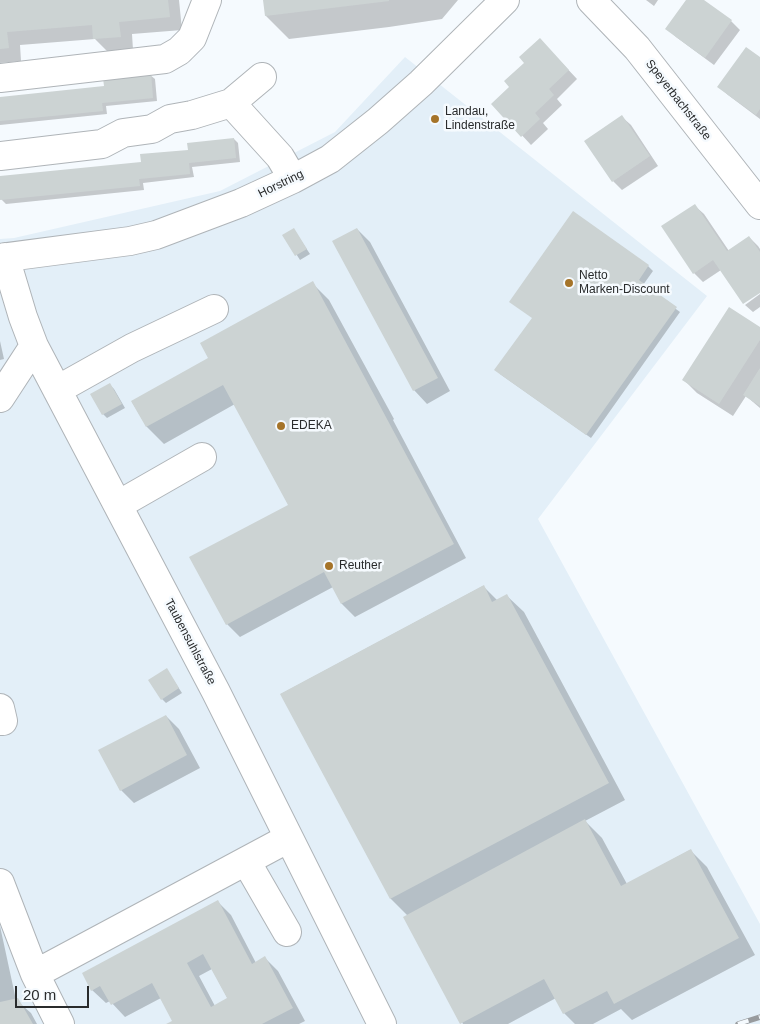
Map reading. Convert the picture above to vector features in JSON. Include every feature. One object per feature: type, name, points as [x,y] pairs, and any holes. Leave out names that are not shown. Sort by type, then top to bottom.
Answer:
[{"type":"street","points":[[0,78],[165,59],[179,51],[192,38],[207,0]]},
{"type":"street","name":"Horstring","points":[[2,258],[130,240],[156,234],[242,203],[293,179],[330,159],[378,121],[505,0]]},
{"type":"street","name":"Speyerbachstraße","points":[[591,0],[637,48],[760,205]]},
{"type":"street","points":[[0,156],[102,144],[123,133],[152,128],[170,119],[192,116],[232,103],[262,78]]},
{"type":"street","points":[[232,103],[280,157],[293,179]]},
{"type":"street","name":"Taubensuhlstraße","points":[[2,258],[34,346],[216,692],[382,1024]]},
{"type":"street","points":[[57,390],[132,348],[214,309]]},
{"type":"street","points":[[0,398],[34,346]]},
{"type":"street","points":[[118,505],[202,457]]},
{"type":"street","points":[[0,708],[3,721],[0,721]]},
{"type":"street","points":[[35,974],[289,838]]},
{"type":"street","points":[[246,861],[287,932]]},
{"type":"street","points":[[0,883],[35,974],[60,1024]]},
{"type":"shaded area","points":[[405,57],[707,296],[538,519],[760,924],[760,1024],[0,1024],[0,239],[14,238],[220,191],[335,132]]},
{"type":"building","points":[[0,0],[168,0],[170,17],[119,22],[121,37],[93,39],[92,25],[7,32],[9,48],[0,49]]},
{"type":"building","points":[[263,0],[389,0],[389,1],[265,16]]},
{"type":"building","points":[[686,0],[704,0],[732,20],[705,58],[665,29]]},
{"type":"building","points":[[540,38],[569,70],[549,89],[554,95],[535,113],[540,119],[521,137],[491,104],[509,87],[504,81],[524,63],[519,57]]},
{"type":"building","points":[[746,47],[760,57],[760,109],[756,115],[717,87]]},
{"type":"building","points":[[151,73],[153,98],[102,103],[103,111],[0,121],[0,97],[104,86],[103,78]]},
{"type":"building","points":[[622,115],[650,156],[612,182],[584,141]]},
{"type":"building","points":[[234,138],[236,158],[189,163],[190,174],[139,179],[140,186],[0,200],[0,176],[141,162],[140,154],[188,150],[187,143]]},
{"type":"building","points":[[695,204],[727,251],[749,236],[760,252],[760,293],[743,304],[713,260],[693,274],[661,226]]},
{"type":"building","points":[[573,211],[649,265],[639,280],[677,307],[586,435],[494,370],[532,318],[509,302]]},
{"type":"building","points":[[294,228],[307,249],[295,256],[282,235]]},
{"type":"building","points":[[357,228],[438,378],[413,391],[332,241]]},
{"type":"building","points":[[313,281],[454,544],[341,604],[324,572],[226,625],[189,557],[288,505],[223,385],[146,427],[131,401],[208,358],[200,343]]},
{"type":"building","points":[[729,307],[760,327],[760,340],[719,404],[682,380]]},
{"type":"building","points":[[760,368],[760,406],[743,395]]},
{"type":"building","points":[[110,383],[122,404],[102,415],[90,394]]},
{"type":"building","points":[[484,585],[492,602],[507,594],[609,783],[390,899],[280,694]]},
{"type":"building","points":[[167,668],[179,688],[161,700],[148,680]]},
{"type":"building","points":[[166,715],[187,755],[120,791],[98,750]]},
{"type":"building","points":[[585,819],[621,886],[691,849],[739,938],[614,1004],[607,991],[563,1014],[544,979],[460,1024],[403,917]]},
{"type":"building","points":[[218,900],[252,964],[265,956],[293,1008],[262,1024],[166,1024],[172,1021],[152,983],[111,1005],[100,986],[91,991],[82,973]],"holes":[[[203,954],[227,998],[211,1007],[187,963]]]},
{"type":"building","points":[[18,998],[33,1024],[0,1024],[0,1002]]},
{"type":"railway","points":[[738,1024],[760,1017]]},
{"type":"place","name":"Landau, Lindenstraße","points":[[435,119]]},
{"type":"place","name":"Netto Marken-Discount","points":[[569,283]]},
{"type":"place","name":"EDEKA","points":[[281,426]]},
{"type":"place","name":"Reuther","points":[[329,566]]}]
